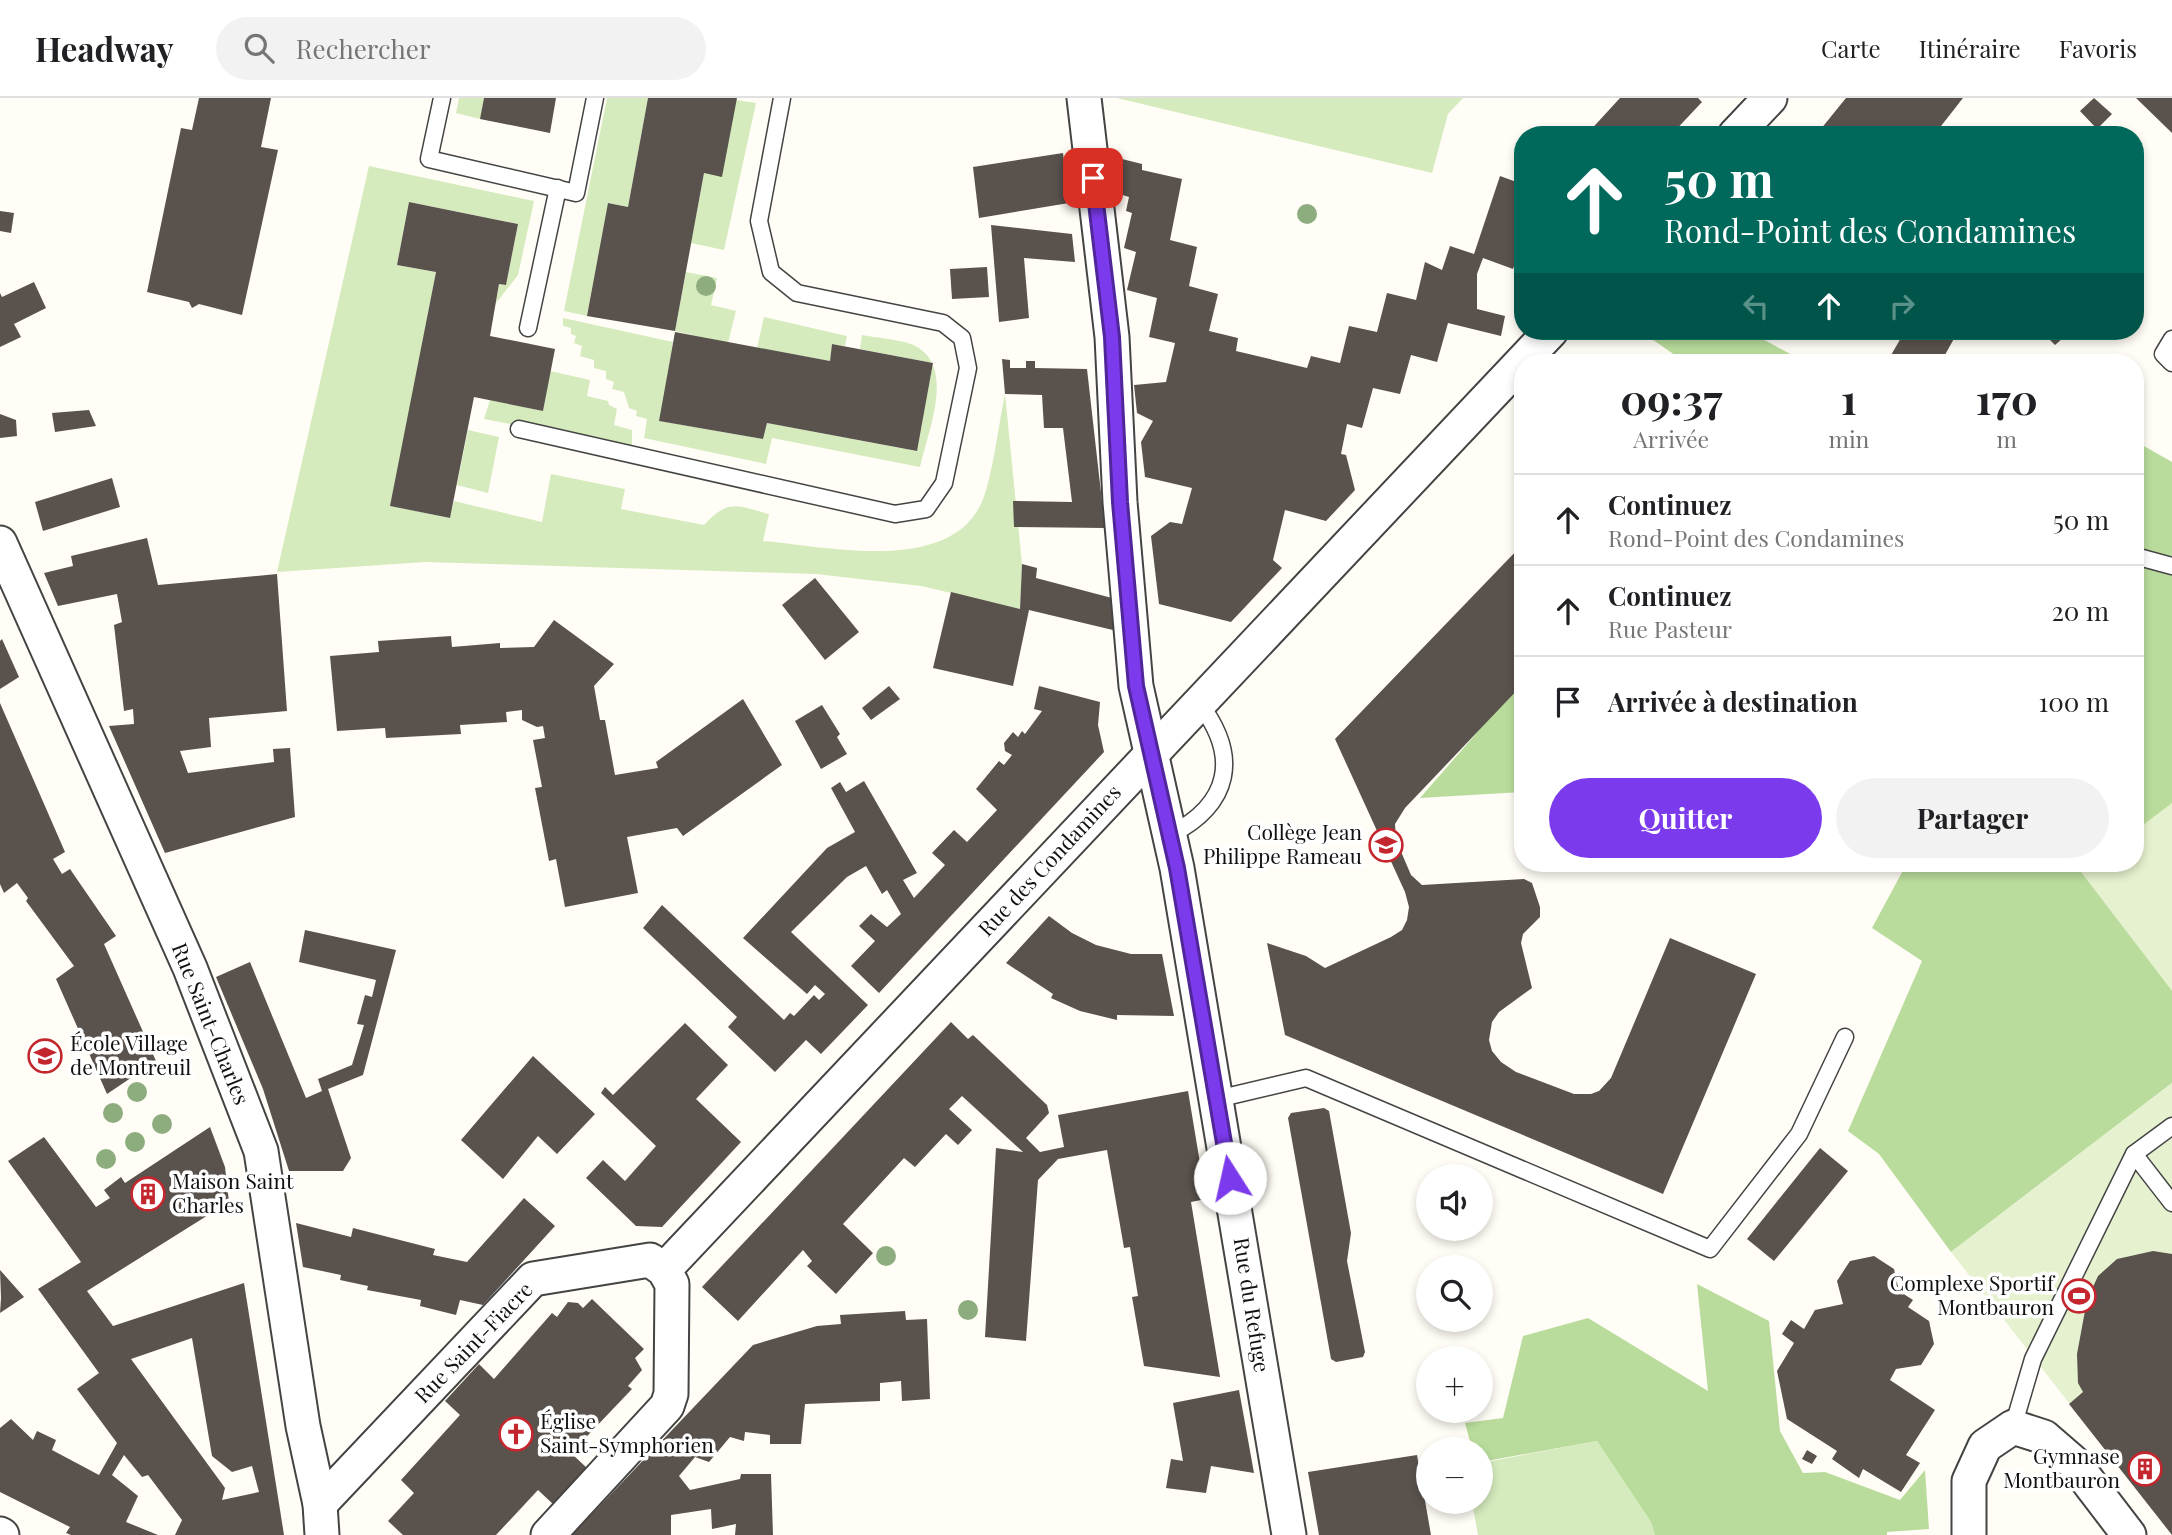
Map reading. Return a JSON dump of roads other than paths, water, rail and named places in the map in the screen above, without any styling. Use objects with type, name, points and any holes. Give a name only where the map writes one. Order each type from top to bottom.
[{"type":"street","name":"Rue du Refuge","points":[[1084,98],[1112,337],[1120,502],[1136,686],[1177,868],[1289,1535]]},
{"type":"street","points":[[1744,126],[1770,98]]},
{"type":"street","name":"Rue des Condamines","points":[[1529,354],[1542,340]]},
{"type":"street","name":"Rue des Condamines","points":[[664,1270],[1514,370]]},
{"type":"street","name":"Rue Saint-Charles","points":[[0,542],[190,968],[261,1151],[303,1426],[321,1520]]},
{"type":"street","name":"Rue Saint-Fiacre","points":[[321,1520],[533,1279],[650,1260],[664,1270]]},
{"type":"street","points":[[548,1535],[667,1406],[671,1394],[672,1284],[664,1270]]},
{"type":"street","points":[[1969,1535],[1969,1481],[1986,1446],[2013,1427],[2044,1437],[2074,1463],[2129,1535]]},
{"type":"lane","points":[[442,98],[429,159],[576,192],[594,98]]},
{"type":"lane","points":[[519,429],[895,514],[926,509],[944,484],[968,368],[962,338],[943,323],[797,293],[771,272],[759,221],[782,98]]},
{"type":"lane","points":[[528,328],[558,188]]},
{"type":"lane","points":[[2172,339],[2163,354],[2172,363]]},
{"type":"lane","points":[[2144,558],[2172,566]]},
{"type":"lane","points":[[1170,835],[1194,823],[1212,803],[1223,778],[1224,751],[1216,724],[1199,703]]},
{"type":"lane","points":[[1217,1099],[1306,1078],[1710,1249],[1799,1134],[1846,1037]]},
{"type":"lane","points":[[2013,1427],[2033,1359],[2134,1154],[2172,1126]]},
{"type":"lane","points":[[2134,1154],[2172,1203]]},
{"type":"place","name":"Collège Jean Philippe Rameau","points":[[1386,845]]},
{"type":"place","name":"École Village de Montreuil","points":[[45,1056]]},
{"type":"place","name":"Maison Saint Charles","points":[[148,1194]]},
{"type":"place","name":"Complexe Sportif Montbauron","points":[[2079,1296]]},
{"type":"place","name":"Église Saint-Symphorien","points":[[516,1434]]},
{"type":"place","name":"Gymnase Montbauron","points":[[2145,1469]]}]
